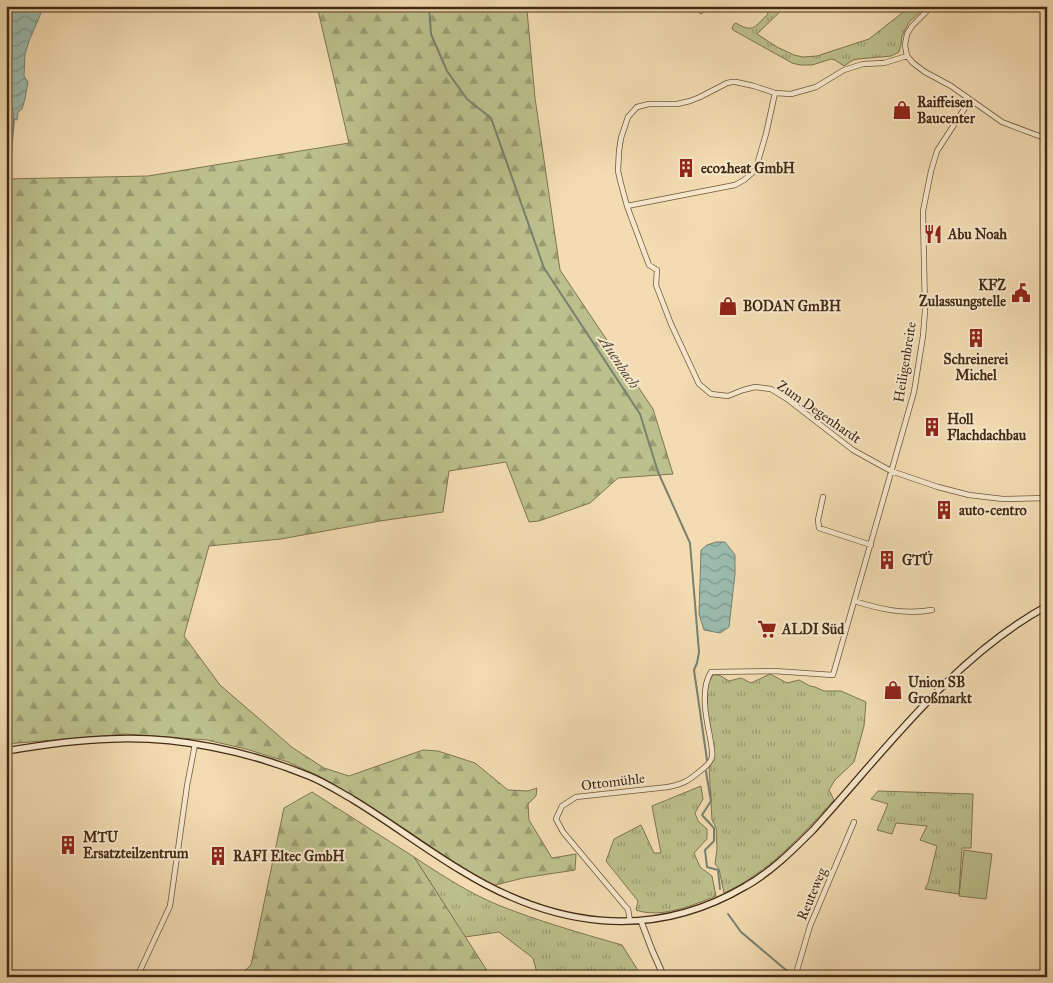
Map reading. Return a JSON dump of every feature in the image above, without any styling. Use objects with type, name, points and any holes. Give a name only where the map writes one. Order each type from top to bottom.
[{"type":"main road","points":[[6,751],[112,738],[147,739],[194,744],[230,751],[310,776],[366,807],[462,871],[509,896],[563,915],[600,921],[641,921],[666,917],[703,907],[747,886],[766,872],[813,830],[948,680],[1006,631],[1047,606]]},
{"type":"street","points":[[932,6],[912,26],[907,34],[905,45],[907,56],[913,64],[951,86],[1002,122],[1047,140]]},
{"type":"street","points":[[774,94],[758,162],[752,173],[744,180],[735,185],[627,206],[618,171],[618,160],[621,138],[628,117],[633,110],[649,104],[677,104],[690,101],[732,82],[754,86],[774,94],[791,94],[816,87],[844,70],[863,64],[884,62],[907,56]]},
{"type":"street","name":"Heiligenbreite","points":[[712,672],[774,671],[834,675],[914,392],[925,311],[923,211],[926,190],[937,151],[970,100]]},
{"type":"street","name":"Zum Degenhardt","points":[[627,206],[649,265],[657,270],[656,285],[677,338],[699,384],[710,394],[728,396],[755,387],[772,390],[787,399],[853,450],[891,471],[969,495],[1003,498],[1047,498]]},
{"type":"street","points":[[823,497],[818,520],[819,528],[871,544]]},
{"type":"street","points":[[854,601],[889,611],[920,612],[932,610]]},
{"type":"street","name":"Ottomühle","points":[[630,921],[626,906],[563,832],[556,819],[562,806],[576,797],[682,784],[709,763],[712,758],[712,749],[707,722],[705,693],[706,682],[712,672]]},
{"type":"street","points":[[126,977],[137,976],[170,906],[194,744]]},
{"type":"street","name":"Reuteweg","points":[[795,977],[810,926],[854,822]]},
{"type":"street","points":[[641,921],[664,977]]},
{"type":"green space","points":[[317,6],[502,6],[527,10],[535,98],[560,270],[653,409],[673,474],[618,478],[590,503],[539,521],[529,522],[506,462],[449,471],[443,512],[281,539],[209,546],[184,636],[220,685],[293,748],[324,768],[349,776],[423,750],[438,751],[475,763],[508,790],[528,791],[537,788],[536,796],[528,804],[529,820],[552,858],[576,854],[575,870],[523,878],[492,886],[362,801],[319,776],[288,762],[246,749],[207,740],[125,734],[6,744],[6,179],[148,176],[349,143]]},
{"type":"green space","points":[[772,6],[786,6],[757,34],[777,47],[803,57],[817,56],[869,39],[911,6],[927,6],[909,22],[902,36],[899,52],[891,56],[853,60],[844,66],[831,59],[812,65],[792,63],[733,30],[732,28],[736,23],[747,28],[754,27],[768,14],[767,12]]},
{"type":"green space","points":[[770,674],[787,683],[799,680],[824,691],[841,691],[866,702],[864,726],[854,762],[835,780],[829,790],[834,800],[797,840],[770,864],[740,885],[724,893],[719,869],[715,864],[717,849],[716,827],[712,820],[709,768],[714,758],[708,721],[708,684],[713,675],[719,675],[729,681],[741,678],[751,683]]},
{"type":"green space","points":[[701,786],[703,799],[695,813],[698,821],[707,829],[707,839],[694,853],[700,867],[712,876],[716,896],[687,907],[666,912],[656,913],[636,910],[638,901],[606,861],[614,839],[641,825],[654,853],[661,853],[652,806]]},
{"type":"green space","points":[[878,791],[973,794],[971,848],[962,848],[959,894],[925,889],[937,846],[920,840],[927,826],[896,823],[892,834],[877,830],[888,804],[871,799]]},
{"type":"green space","points":[[312,792],[414,857],[486,969],[488,977],[238,977],[251,965],[284,808]]},
{"type":"green space","points":[[964,850],[992,854],[986,899],[959,896]]},
{"type":"green space","points":[[414,857],[466,889],[498,905],[544,922],[622,945],[639,972],[646,977],[538,977],[533,958],[499,932],[465,937]]},
{"type":"water","points":[[6,6],[44,6],[25,54],[24,76],[28,82],[25,99],[22,109],[18,112],[17,120],[13,119],[14,114],[6,102],[6,95],[10,95],[9,89],[6,87]]},
{"type":"water","points":[[725,542],[735,555],[735,574],[729,627],[720,633],[704,630],[699,614],[701,550],[707,545]]},
{"type":"waterway","name":"Auenbach","points":[[429,6],[431,34],[447,71],[467,99],[491,118],[544,268],[640,414],[658,472],[690,543],[699,652],[694,670],[707,760]]},
{"type":"waterway","points":[[6,211],[14,119]]},
{"type":"waterway","name":"Auenbach","points":[[706,771],[711,801],[702,815],[714,828],[714,841],[705,850],[707,867],[718,870],[720,889]]},
{"type":"waterway","name":"Auenbach","points":[[728,914],[741,932],[786,970],[800,977]]},
{"type":"place","name":"Raiffeisen Baucenter","points":[[902,110]]},
{"type":"place","name":"eco2heat GmbH","points":[[686,168]]},
{"type":"place","name":"Abu Noah","points":[[933,234]]},
{"type":"place","name":"KFZ Zulassungstelle","points":[[1021,293]]},
{"type":"place","name":"BODAN GmBH","points":[[728,306]]},
{"type":"place","name":"Schreinerei Michel","points":[[976,338]]},
{"type":"place","name":"Holl Flachdachbau","points":[[932,427]]},
{"type":"place","name":"auto-centro","points":[[944,510]]},
{"type":"place","name":"GTÜ","points":[[887,560]]},
{"type":"place","name":"ALDI Süd","points":[[767,629]]},
{"type":"place","name":"Union SB Großmarkt","points":[[893,690]]},
{"type":"place","name":"MTU Ersatzteilzentrum","points":[[68,845]]},
{"type":"place","name":"RAFI Eltec GmbH","points":[[218,856]]}]
